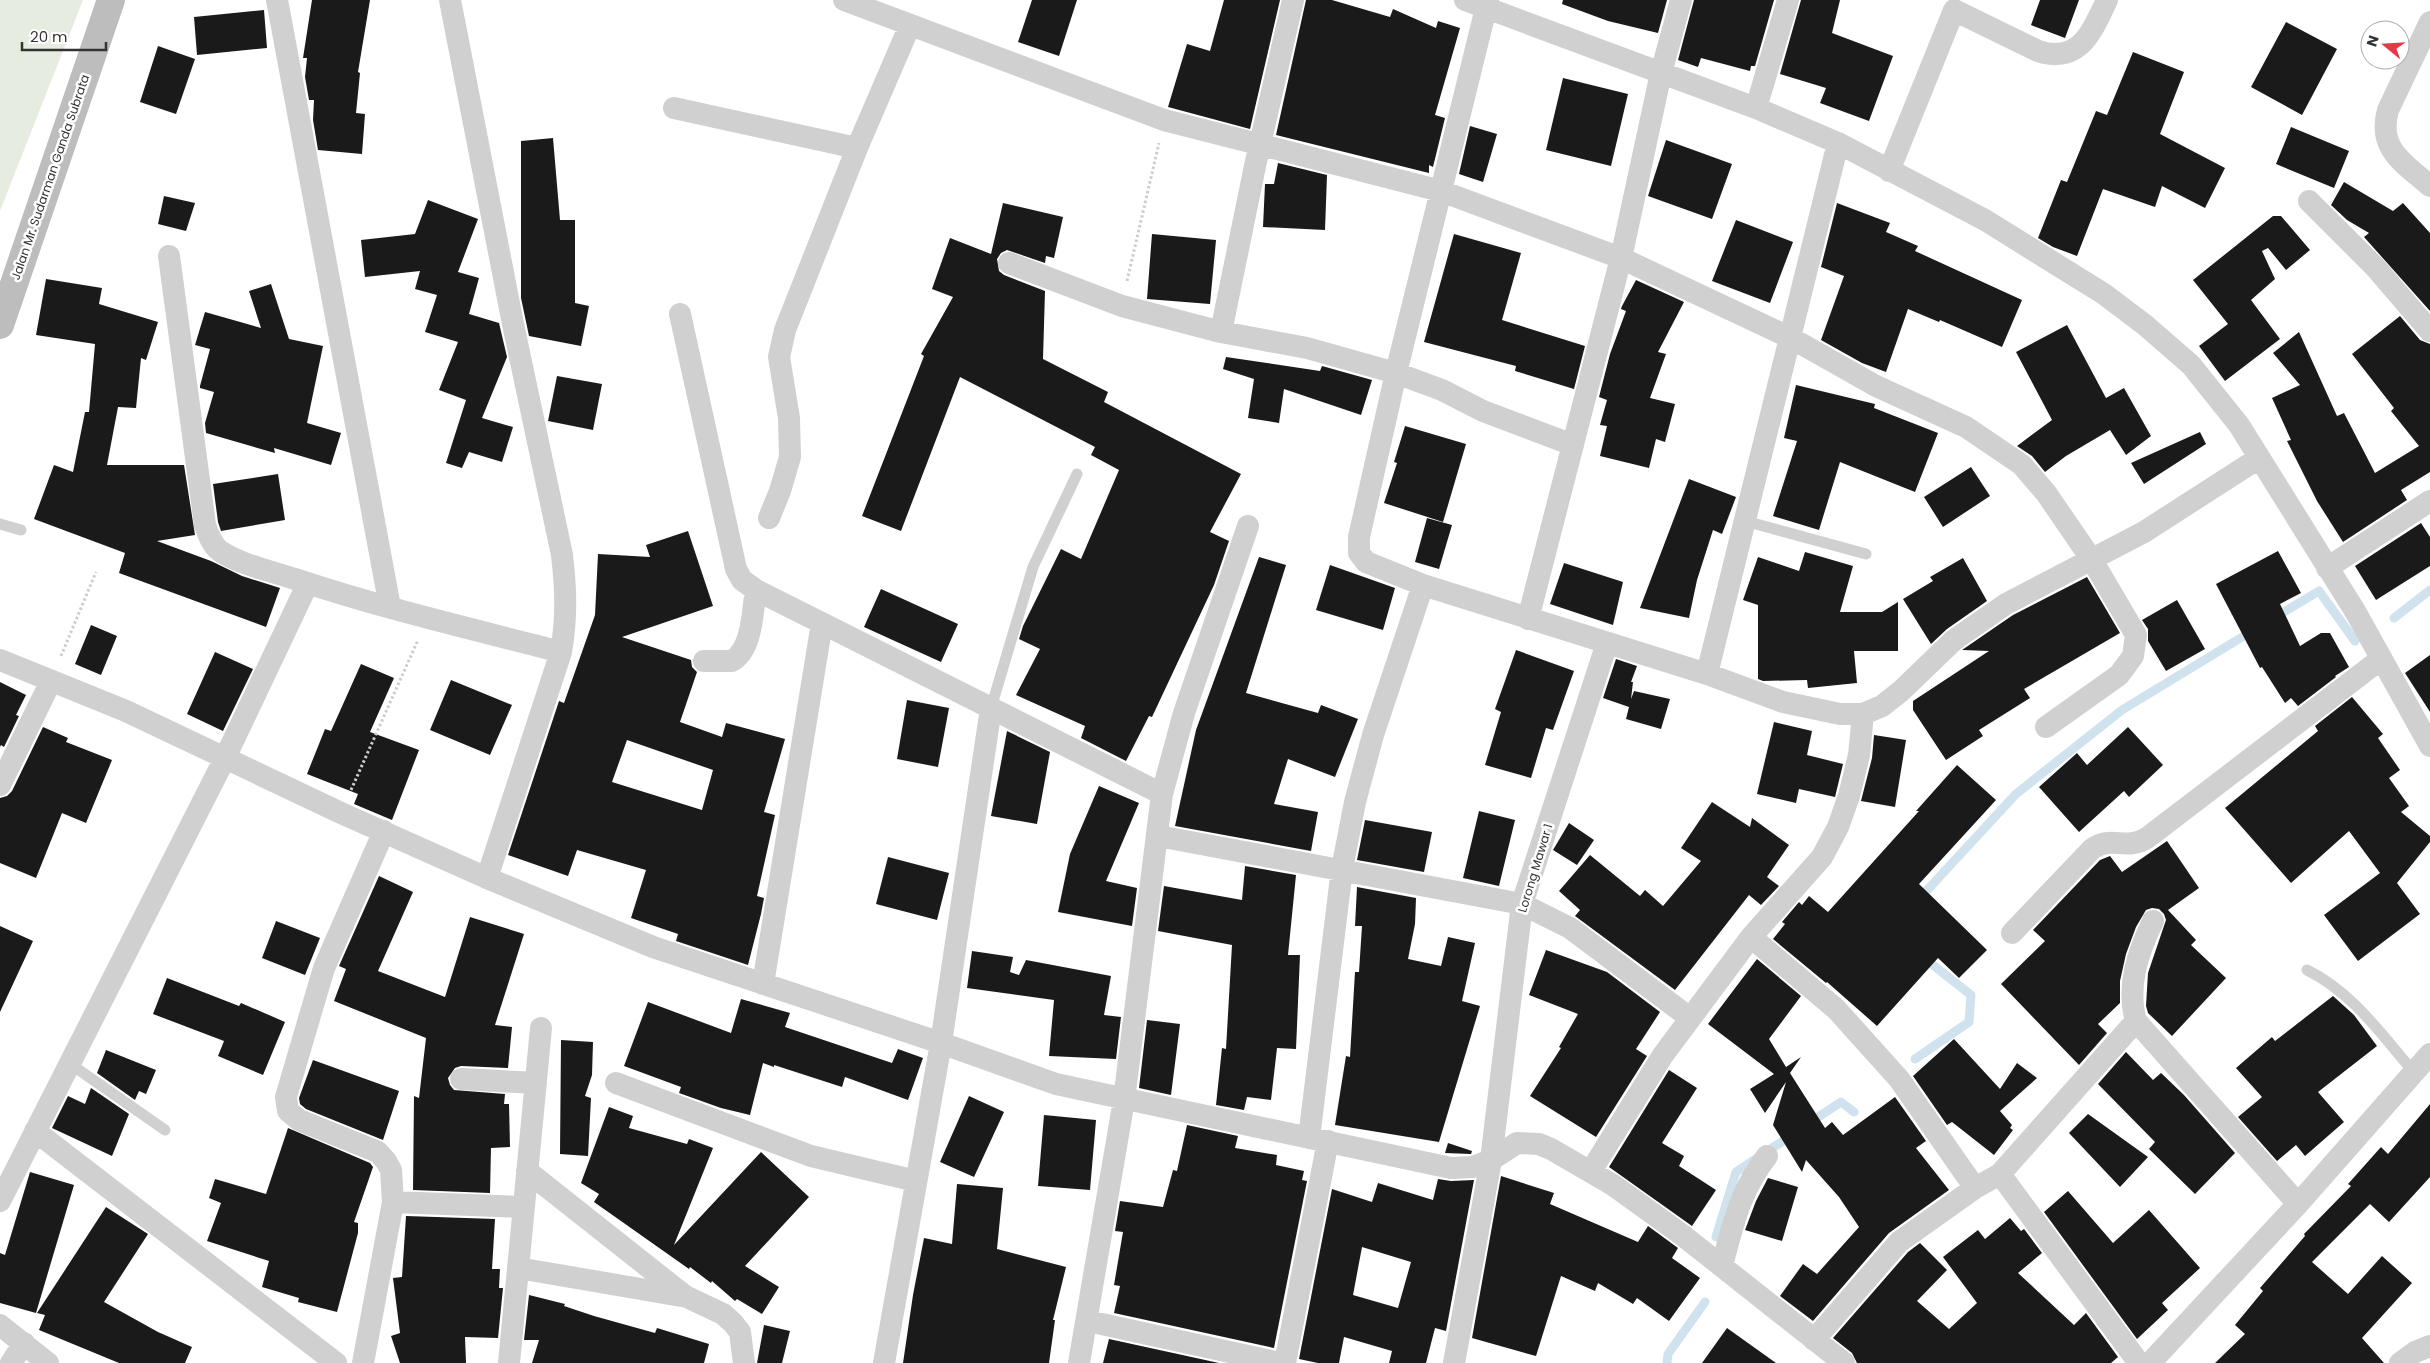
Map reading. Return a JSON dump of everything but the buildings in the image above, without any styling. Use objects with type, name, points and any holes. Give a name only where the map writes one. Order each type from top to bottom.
[{"type":"street","name":"Jalan Mr. Sudarman Ganda Subrata","points":[[0,325],[111,0]]},
{"type":"street","points":[[277,0],[390,608]]},
{"type":"street","points":[[450,0],[513,324],[562,555],[567,621],[561,652],[487,878]]},
{"type":"street","points":[[844,0],[1164,120],[1441,191],[1621,258],[1791,338],[1876,386],[1966,427],[2022,465],[2046,493],[2092,560],[2132,626],[2136,644],[2133,656],[2119,675],[2046,727]]},
{"type":"street","points":[[1221,332],[1254,166],[1261,146],[1293,0]]},
{"type":"street","points":[[1465,0],[1487,4],[1661,73],[1756,108],[1838,143],[1984,220],[2104,294],[2145,325],[2191,365],[2239,425],[2354,611],[2430,746]]},
{"type":"street","points":[[1528,619],[1621,258],[1661,73],[1681,0]]},
{"type":"street","points":[[1756,108],[1788,0]]},
{"type":"street","points":[[1889,170],[1955,5],[2038,51],[2050,55],[2062,55],[2072,52],[2082,44],[2092,31],[2107,0]]},
{"type":"street","points":[[1487,4],[1396,373],[1357,547],[1366,562],[1423,585],[1707,674],[1783,702],[1840,714],[1863,714],[1882,706],[1901,691],[1954,640],[2006,604],[2144,532],[2259,458]]},
{"type":"street","points":[[2430,22],[2388,110],[2385,122],[2385,135],[2390,148],[2430,186]]},
{"type":"street","points":[[770,518],[790,456],[789,418],[779,357],[785,330],[857,148],[910,25]]},
{"type":"street","points":[[674,108],[857,148]]},
{"type":"street","points":[[1707,674],[1838,143]]},
{"type":"street","points":[[2309,201],[2376,268],[2430,331]]},
{"type":"street","points":[[169,256],[205,525],[209,536],[218,549],[233,558],[390,608],[561,652]]},
{"type":"street","points":[[1009,263],[1122,306],[1221,332],[1307,348],[1396,373],[1442,390],[1483,411],[1572,445]]},
{"type":"street","points":[[680,314],[736,570],[742,580],[756,590],[1162,794]]},
{"type":"street","points":[[2327,568],[2430,501]]},
{"type":"street","points":[[1079,1363],[1088,1321],[1124,1100],[1162,794],[1184,713],[1248,526]]},
{"type":"street","points":[[0,1201],[225,758],[308,583]]},
{"type":"street","points":[[1285,1363],[1319,1139],[1342,869],[1355,802],[1373,734],[1423,585]]},
{"type":"street","points":[[704,661],[732,661],[742,652],[747,642],[756,590]]},
{"type":"street","points":[[763,984],[822,623]]},
{"type":"street","name":"Lorong Mawar 1","points":[[1454,1363],[1491,1160],[1522,904],[1607,643]]},
{"type":"street","points":[[2012,933],[2092,849],[2105,842],[2132,845],[2147,838],[2381,659]]},
{"type":"street","points":[[0,660],[126,711],[341,813],[487,878],[653,948],[941,1043],[1056,1084],[1124,1100],[1452,1168],[1473,1167],[1491,1160],[1517,1143],[1526,1142],[1551,1149],[1591,1171],[1722,1265],[1844,1363]]},
{"type":"street","points":[[0,785],[51,681]]},
{"type":"street","points":[[884,1363],[941,1043],[992,708]]},
{"type":"street","points":[[1591,1171],[1663,1055],[1690,1018],[1750,937],[1822,857],[1838,827],[1849,796],[1859,755],[1863,714]]},
{"type":"street","points":[[363,1363],[393,1202],[390,1170],[386,1161],[378,1152],[299,1120],[288,1110],[286,1097],[324,968],[384,831]]},
{"type":"street","points":[[1158,836],[1522,904],[1570,928],[1690,1018]]},
{"type":"street","points":[[2153,921],[2143,941],[2134,974],[2132,1002],[2136,1021],[2298,1204]]},
{"type":"street","points":[[1750,937],[1836,1009],[1899,1078],[1975,1188]]},
{"type":"street","points":[[1814,1340],[1899,1242],[1975,1188],[2000,1174],[2136,1021]]},
{"type":"street","points":[[508,1363],[541,1028]]},
{"type":"street","points":[[2150,1363],[2298,1204],[2413,1071],[2430,1054]]},
{"type":"street","points":[[461,1079],[536,1083]]},
{"type":"street","points":[[616,1083],[811,1156],[916,1181]]},
{"type":"street","points":[[36,1131],[336,1363]]},
{"type":"street","points":[[1722,1265],[1739,1204],[1746,1187],[1767,1156]]},
{"type":"street","points":[[527,1171],[688,1298],[723,1314],[740,1332],[744,1363]]},
{"type":"street","points":[[2000,1174],[2139,1363]]},
{"type":"street","points":[[393,1202],[524,1207]]},
{"type":"street","points":[[518,1268],[688,1298]]},
{"type":"street","points":[[1088,1321],[1269,1362]]},
{"type":"street","points":[[0,1325],[48,1363]]},
{"type":"street","points":[[11,1363],[24,1343]]},
{"type":"street","points":[[2400,1363],[2415,1352],[2430,1346]]},
{"type":"lane","points":[[992,708],[1033,567],[1077,474]]},
{"type":"lane","points":[[1745,521],[1866,554]]},
{"type":"lane","points":[[0,524],[21,530]]},
{"type":"lane","points":[[2307,970],[2329,981],[2350,998],[2413,1071]]},
{"type":"lane","points":[[69,1063],[165,1130]]},
{"type":"path","points":[[1122,306],[1164,120]]},
{"type":"path","points":[[51,681],[96,572]]},
{"type":"path","points":[[341,813],[428,618]]},
{"type":"shaded area","points":[[0,0],[83,0],[0,211]]},
{"type":"waterway","points":[[2394,618],[2430,590]]},
{"type":"waterway","points":[[2274,618],[2319,591],[2355,641]]},
{"type":"waterway","points":[[1918,900],[2016,794],[2122,710],[2252,631]]},
{"type":"waterway","points":[[1915,1059],[1969,1022],[1971,995],[1924,958]]},
{"type":"waterway","points":[[1809,1123],[1841,1102],[1854,1112]]},
{"type":"waterway","points":[[1716,1237],[1736,1172],[1792,1135]]},
{"type":"waterway","points":[[1667,1363],[1668,1354],[1705,1302]]}]
